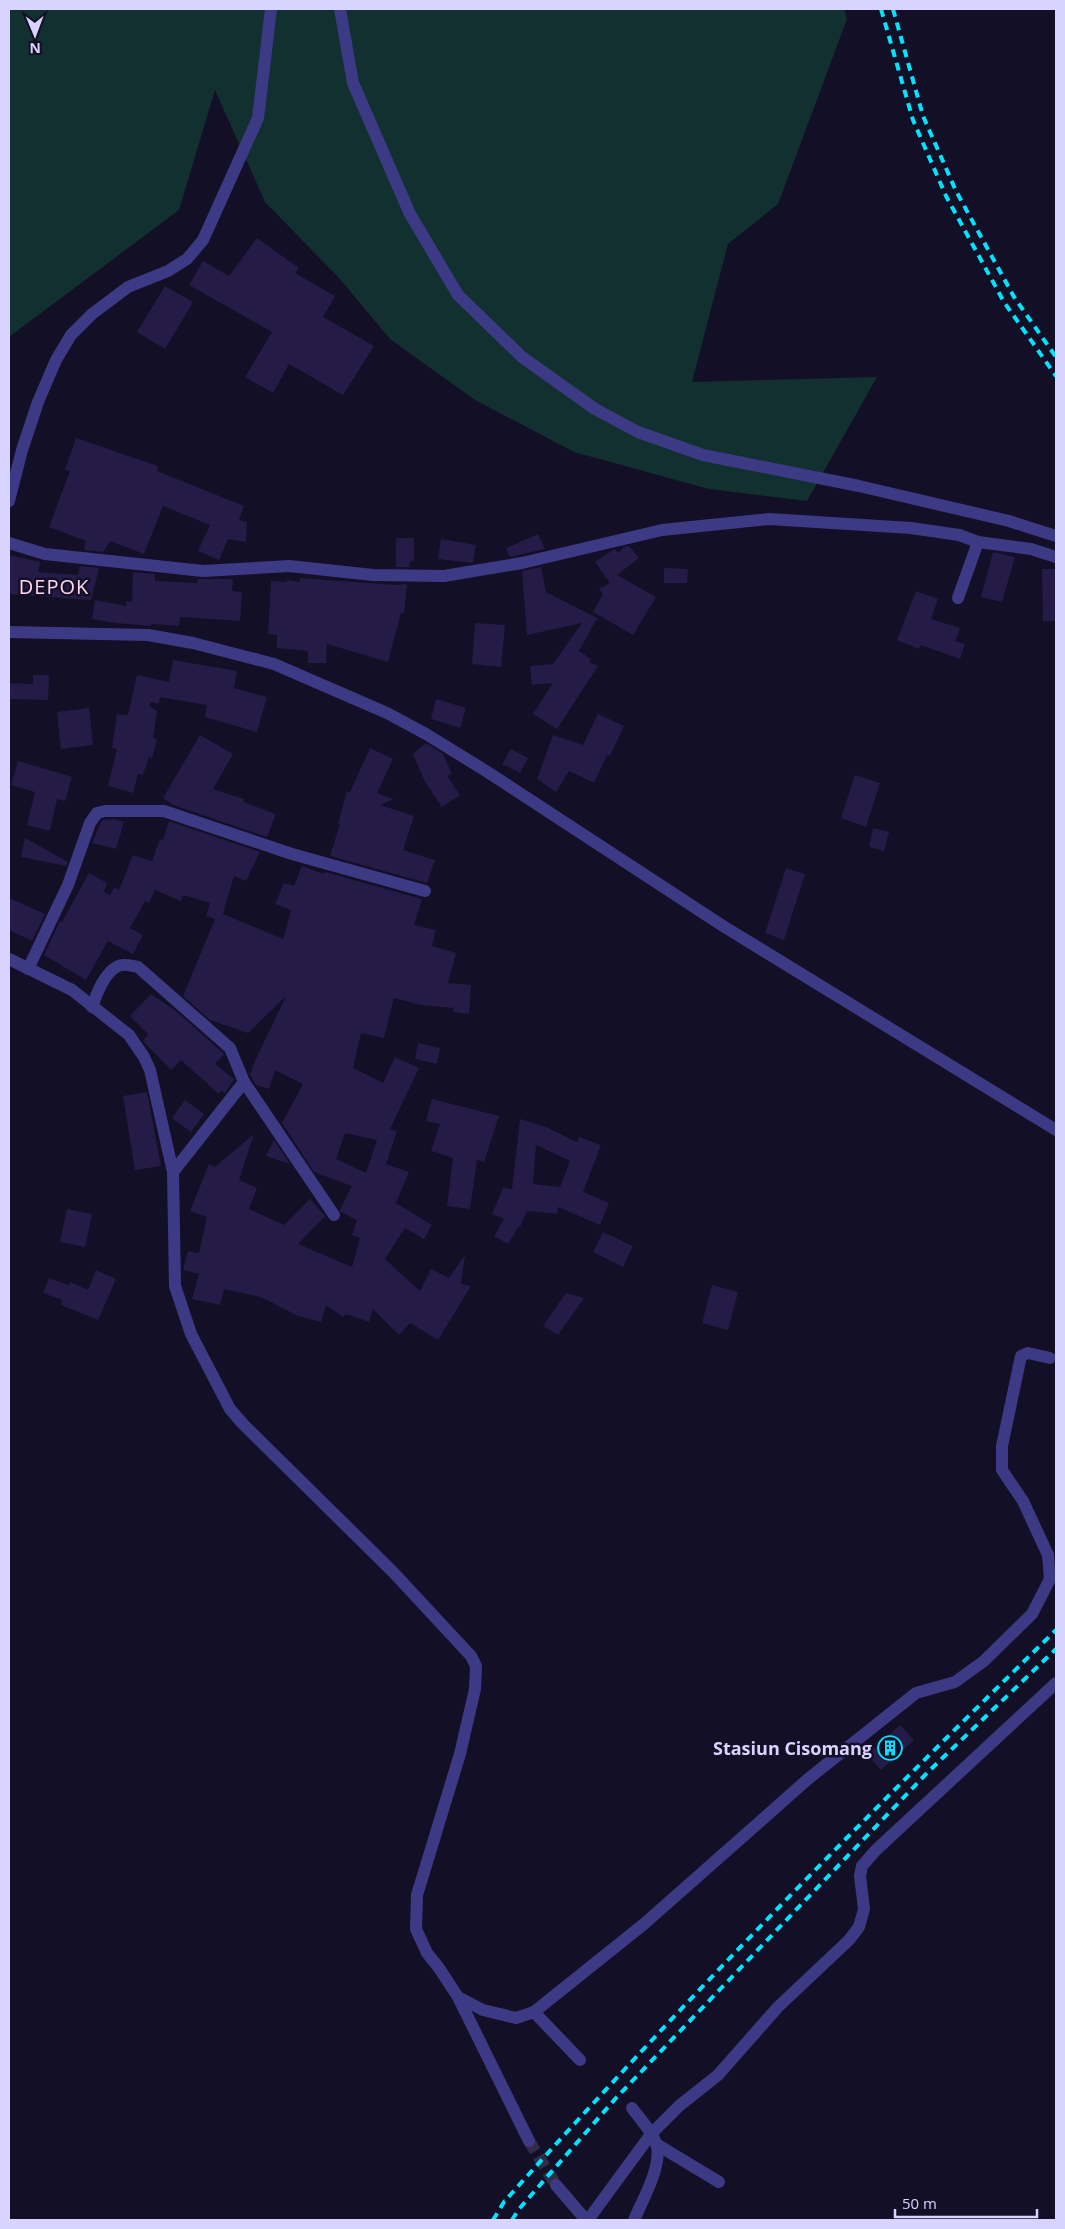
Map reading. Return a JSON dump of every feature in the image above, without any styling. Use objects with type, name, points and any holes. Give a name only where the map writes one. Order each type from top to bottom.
[{"type":"street","points":[[9,501],[22,450],[38,402],[56,360],[70,335],[92,314],[128,287],[168,272],[187,259],[203,240],[258,118],[271,9]]},
{"type":"street","points":[[340,9],[353,83],[410,214],[458,295],[522,357],[595,409],[638,432],[702,455],[859,486],[1008,521],[1056,536]]},
{"type":"street","points":[[9,543],[45,554],[203,571],[289,566],[373,575],[444,576],[522,563],[662,530],[768,519],[912,528],[959,535],[978,542],[1030,549],[1056,558]]},
{"type":"street","points":[[958,598],[978,542]]},
{"type":"street","points":[[9,632],[148,635],[193,643],[274,664],[380,710],[456,752],[723,926],[1056,1130]]},
{"type":"street","points":[[28,969],[68,885],[90,823],[97,813],[164,811],[292,854],[425,891]]},
{"type":"street","points":[[9,958],[72,990],[129,1035],[144,1057],[150,1070],[173,1172],[175,1286],[190,1334],[230,1409],[262,1444],[393,1572],[471,1656],[476,1666],[475,1689],[460,1754],[425,1866],[415,1906],[416,1929],[420,1942],[458,1997],[529,2141]]},
{"type":"street","points":[[92,1007],[100,985],[118,966],[138,967],[230,1048],[244,1082],[334,1215]]},
{"type":"street","points":[[173,1172],[244,1082]]},
{"type":"street","points":[[458,1997],[483,2010],[516,2018],[534,2012],[644,1924],[823,1766],[916,1693],[955,1682],[984,1661],[1032,1614],[1050,1580],[1048,1555],[1023,1501],[1002,1470],[1002,1446],[1021,1356],[1028,1352],[1050,1358]]},
{"type":"street","points":[[556,2184],[587,2220],[654,2139],[678,2106],[718,2075],[778,2006],[854,1934],[859,1927],[864,1909],[860,1876],[862,1866],[876,1850],[1056,1683]]},
{"type":"street","points":[[534,2012],[580,2060]]},
{"type":"street","points":[[632,2108],[654,2139],[719,2182]]},
{"type":"street","points":[[634,2220],[653,2175],[656,2159],[654,2139]]},
{"type":"green space","points":[[9,9],[844,9],[847,19],[778,204],[728,244],[692,382],[877,377],[807,501],[709,489],[574,452],[475,400],[390,339],[339,278],[265,202],[215,90],[179,210],[9,337]]},
{"type":"building","points":[[257,238],[299,268],[295,273],[335,296],[323,317],[374,346],[343,395],[289,364],[273,393],[245,377],[272,332],[189,285],[203,261],[229,276]]},
{"type":"building","points":[[165,286],[193,302],[165,349],[137,332]]},
{"type":"building","points":[[76,438],[158,466],[157,471],[244,506],[239,520],[247,522],[246,542],[228,539],[219,560],[198,551],[210,525],[163,506],[144,554],[110,541],[103,552],[84,550],[86,541],[49,527],[70,471],[65,470]]},
{"type":"building","points":[[538,534],[545,549],[510,557],[506,548]]},
{"type":"building","points":[[396,538],[414,538],[414,561],[410,561],[409,567],[396,567]]},
{"type":"building","points":[[441,539],[476,545],[473,563],[438,559]]},
{"type":"building","points":[[629,546],[639,558],[617,575],[656,597],[633,635],[593,612],[603,594],[599,589],[610,583],[595,562],[615,549],[618,553],[624,547]]},
{"type":"building","points":[[993,552],[1015,557],[1002,602],[981,597]]},
{"type":"building","points":[[9,555],[40,562],[38,572],[78,575],[80,566],[99,568],[91,600],[9,594]]},
{"type":"building","points":[[541,567],[546,592],[599,619],[596,620],[579,651],[591,659],[589,662],[598,666],[557,729],[533,714],[553,683],[532,685],[530,666],[553,664],[582,623],[527,635],[522,571]]},
{"type":"building","points":[[664,568],[688,569],[687,583],[664,583]]},
{"type":"building","points":[[1042,569],[1056,569],[1056,621],[1043,621]]},
{"type":"building","points":[[133,572],[155,574],[155,581],[197,583],[198,579],[233,579],[232,591],[242,592],[240,621],[180,617],[179,626],[151,624],[151,626],[92,619],[95,600],[126,606],[126,601],[132,602]]},
{"type":"building","points":[[300,578],[396,585],[407,584],[404,614],[401,613],[388,662],[327,644],[326,663],[308,663],[308,651],[277,648],[277,635],[268,634],[271,581],[286,582],[287,580],[300,582]]},
{"type":"building","points":[[916,591],[938,599],[931,619],[960,628],[955,641],[965,644],[960,659],[921,645],[919,649],[897,640]]},
{"type":"building","points":[[475,623],[505,625],[501,667],[472,664]]},
{"type":"building","points":[[173,660],[237,671],[234,688],[267,697],[257,732],[205,717],[207,705],[160,697],[159,704],[151,702],[149,706],[157,711],[153,738],[157,739],[152,758],[149,757],[143,775],[138,774],[133,793],[108,786],[117,749],[112,748],[117,714],[128,715],[137,675],[169,682]]},
{"type":"building","points":[[33,675],[49,675],[48,700],[9,699],[9,683],[33,684]]},
{"type":"building","points":[[436,699],[466,708],[460,728],[431,719]]},
{"type":"building","points":[[89,708],[93,745],[61,749],[57,712]]},
{"type":"building","points":[[598,714],[624,726],[610,756],[607,755],[594,783],[569,771],[556,792],[537,779],[553,735],[583,745]]},
{"type":"building","points":[[200,735],[233,754],[213,789],[244,799],[243,802],[276,814],[267,837],[173,805],[163,798]]},
{"type":"building","points":[[426,743],[443,754],[452,774],[447,776],[460,795],[442,807],[425,782],[413,754]]},
{"type":"building","points":[[370,748],[393,759],[377,793],[394,799],[380,805],[414,816],[403,850],[435,860],[427,883],[330,856],[340,824],[338,824],[347,791],[350,792]]},
{"type":"building","points":[[511,749],[528,758],[520,773],[502,764]]},
{"type":"building","points":[[18,761],[72,777],[65,801],[57,799],[50,831],[27,825],[35,792],[11,785]]},
{"type":"building","points":[[855,775],[880,783],[866,827],[841,818]]},
{"type":"building","points":[[115,819],[124,822],[116,849],[92,843],[102,820]]},
{"type":"building","points":[[169,821],[260,852],[246,881],[234,876],[223,914],[283,939],[291,910],[275,904],[284,883],[294,886],[302,866],[324,874],[325,872],[422,899],[414,925],[436,930],[432,946],[456,953],[448,983],[471,985],[469,1014],[453,1012],[454,1008],[421,1005],[394,998],[384,1038],[361,1033],[353,1068],[383,1083],[395,1057],[419,1068],[390,1129],[397,1131],[386,1164],[409,1172],[396,1203],[432,1225],[424,1239],[405,1228],[385,1259],[420,1291],[431,1269],[449,1278],[465,1255],[461,1284],[471,1286],[438,1340],[410,1323],[399,1335],[373,1309],[369,1322],[346,1314],[343,1317],[326,1305],[321,1322],[298,1316],[261,1297],[224,1289],[220,1305],[192,1299],[199,1274],[183,1270],[188,1251],[199,1253],[207,1217],[190,1211],[209,1164],[215,1167],[254,1134],[239,1180],[257,1188],[249,1209],[284,1225],[310,1199],[325,1216],[298,1244],[352,1267],[360,1238],[352,1235],[357,1220],[340,1210],[352,1186],[314,1172],[282,1123],[303,1084],[275,1070],[269,1089],[256,1085],[250,1075],[286,996],[248,1033],[210,1020],[183,996],[215,919],[206,916],[210,903],[183,895],[181,901],[155,890],[149,903],[145,901],[130,928],[143,935],[133,954],[108,941],[86,980],[44,955],[60,921],[62,922],[89,873],[107,883],[104,892],[110,895],[114,887],[119,890],[133,855],[152,861],[160,839],[163,840]],"holes":[[[345,1133],[377,1140],[366,1173],[336,1159]]]},
{"type":"building","points":[[873,828],[889,832],[884,851],[869,847]]},
{"type":"building","points":[[25,838],[68,862],[66,866],[21,857]]},
{"type":"building","points":[[786,868],[805,874],[784,940],[765,933]]},
{"type":"building","points":[[9,898],[45,914],[32,941],[9,930]]},
{"type":"building","points":[[151,994],[176,1011],[223,1053],[224,1055],[215,1064],[234,1079],[225,1093],[221,1091],[219,1094],[181,1060],[171,1070],[143,1041],[148,1034],[130,1016]]},
{"type":"building","points":[[418,1043],[440,1048],[437,1064],[415,1059]]},
{"type":"building","points":[[147,1092],[161,1166],[135,1170],[123,1096]]},
{"type":"building","points":[[432,1099],[499,1116],[484,1162],[477,1160],[470,1209],[447,1206],[453,1158],[431,1151],[440,1124],[426,1121]]},
{"type":"building","points":[[185,1100],[204,1114],[191,1132],[172,1118]]},
{"type":"building","points":[[520,1119],[546,1127],[577,1142],[579,1137],[601,1145],[583,1192],[609,1203],[600,1225],[558,1207],[557,1214],[527,1211],[520,1227],[508,1244],[494,1236],[504,1219],[492,1214],[503,1188],[512,1189]],"holes":[[[536,1145],[570,1161],[560,1187],[533,1184]]]},
{"type":"building","points":[[274,1140],[290,1164],[266,1156]]},
{"type":"building","points":[[67,1209],[92,1214],[85,1247],[60,1242]]},
{"type":"building","points":[[603,1232],[633,1246],[623,1267],[593,1252]]},
{"type":"building","points":[[96,1270],[116,1279],[98,1320],[61,1305],[62,1300],[43,1293],[49,1278],[69,1285],[70,1282],[88,1290]]},
{"type":"building","points":[[712,1285],[738,1292],[728,1330],[702,1323]]},
{"type":"building","points":[[566,1293],[584,1298],[558,1335],[543,1326]]},
{"type":"building","name":"Stasiun Cisomang","points":[[900,1725],[914,1740],[881,1770],[867,1755]]},
{"type":"tunnel","points":[[529,2141],[556,2185]]},
{"type":"railway","points":[[881,9],[913,120],[946,196],[1004,302],[1056,376]]},
{"type":"railway","points":[[893,9],[923,116],[956,191],[1014,297],[1056,357]]},
{"type":"railway","points":[[493,2220],[504,2202],[570,2128],[706,1983],[845,1840],[1056,1630]]},
{"type":"railway","points":[[512,2220],[519,2209],[616,2098],[928,1772],[1056,1649]]},
{"type":"place","name":"Stasiun Cisomang","points":[[890,1748]]},
{"type":"district","name":"DEPOK","points":[[54,586]]}]
